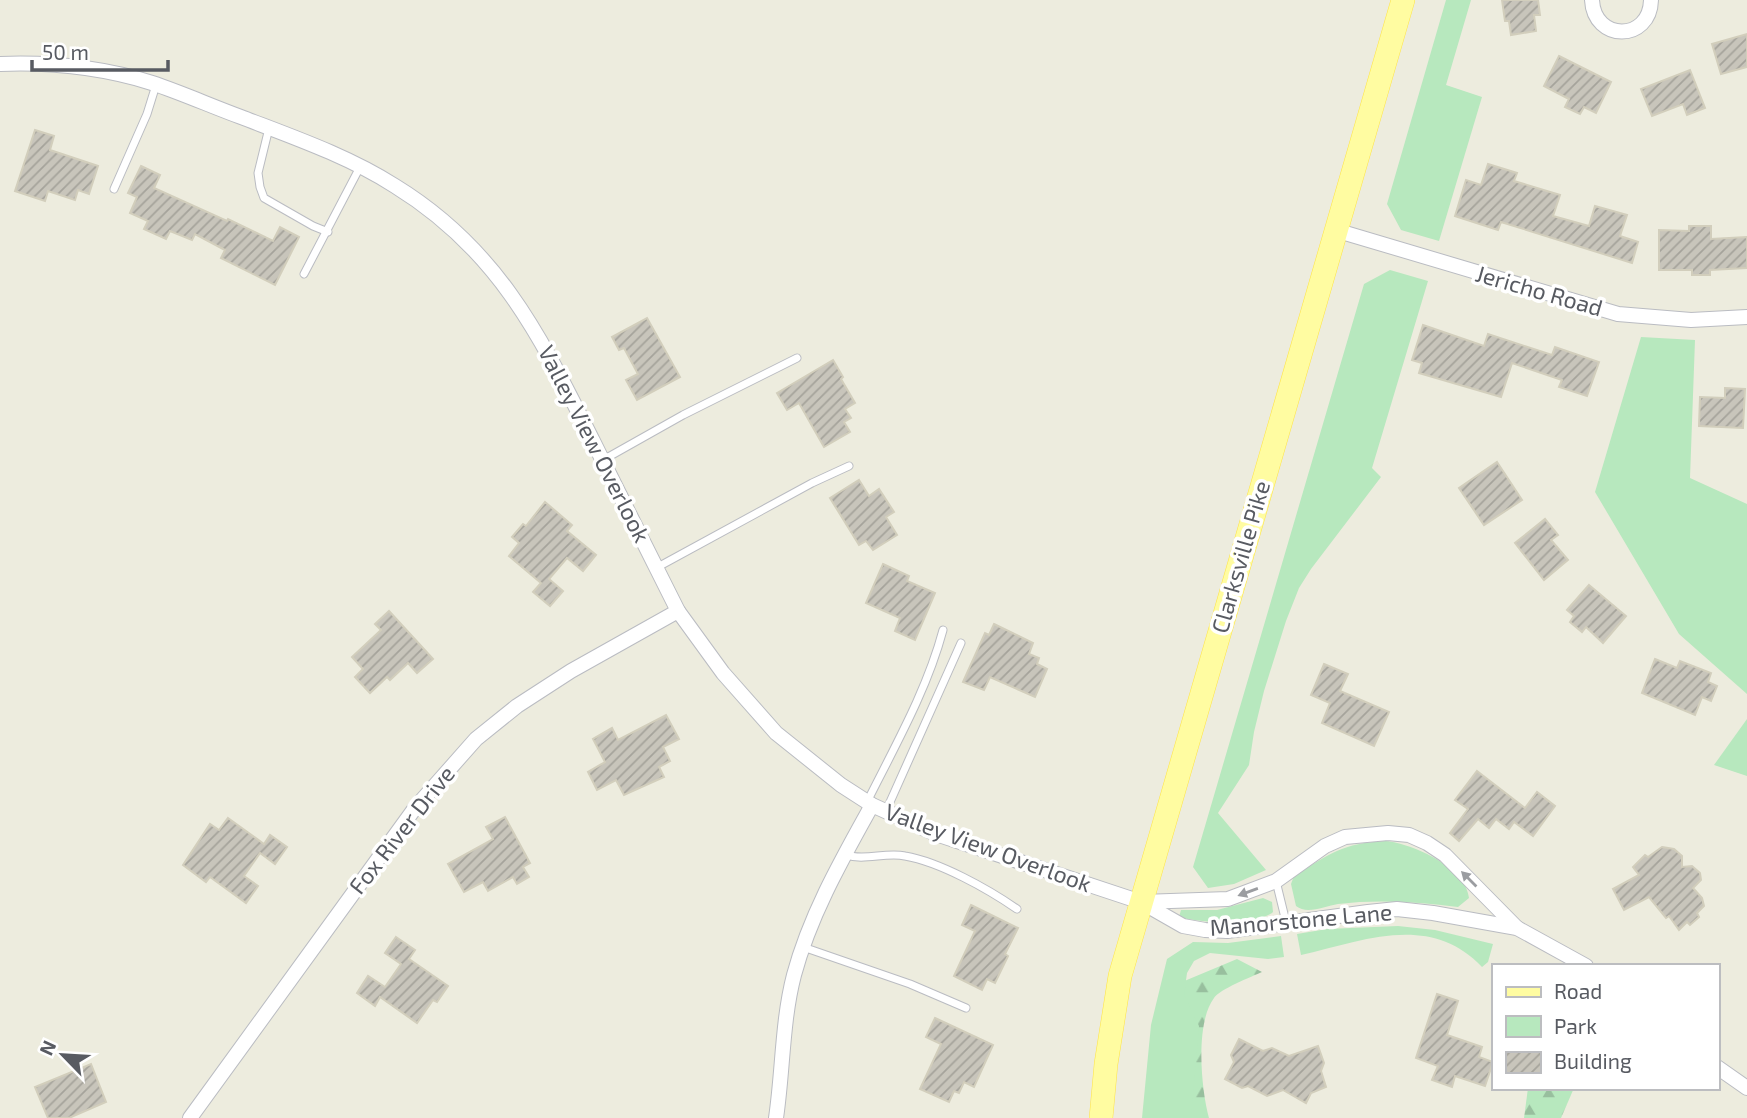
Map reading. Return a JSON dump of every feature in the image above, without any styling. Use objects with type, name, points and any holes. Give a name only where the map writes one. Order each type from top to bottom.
[{"type":"main road","name":"Clarksville Pike","points":[[1101,1118],[1120,976],[1402,0]]},
{"type":"street","points":[[1592,0],[1593,12],[1598,20],[1616,32],[1628,32],[1637,28],[1650,12],[1651,0]]},
{"type":"street","name":"Valley View Overlook","points":[[0,64],[61,66],[156,85],[320,148],[395,186],[438,216],[468,242],[499,276],[521,306],[547,350],[678,611],[723,673],[776,733],[841,785],[875,806],[936,834],[1141,902]]},
{"type":"street","name":"Jericho Road","points":[[1335,230],[1618,314],[1691,320],[1747,317]]},
{"type":"street","name":"Fox River Drive","points":[[190,1118],[415,808],[476,740],[517,706],[571,671],[678,611]]},
{"type":"street","points":[[776,1118],[788,1010],[803,947],[845,855],[875,806]]},
{"type":"street","name":"Manorstone Lane","points":[[1141,902],[1228,899],[1276,881],[1325,846],[1345,837],[1388,832],[1409,835],[1445,855],[1517,928],[1582,964]]},
{"type":"street","name":"Manorstone Lane","points":[[1141,902],[1183,926],[1205,930],[1258,929],[1286,922],[1397,909],[1461,916],[1517,928]]},
{"type":"street","points":[[1719,1068],[1747,1088]]},
{"type":"lane","points":[[114,190],[147,114],[156,85]]},
{"type":"lane","points":[[269,128],[258,173],[264,198],[328,232]]},
{"type":"lane","points":[[304,274],[360,167]]},
{"type":"lane","points":[[602,460],[683,415],[797,358]]},
{"type":"lane","points":[[656,568],[800,489],[849,466]]},
{"type":"lane","points":[[875,806],[901,734],[935,657],[943,630]]},
{"type":"lane","points":[[875,806],[961,643]]},
{"type":"lane","points":[[845,855],[902,855],[922,860],[991,891],[1017,909]]},
{"type":"lane","points":[[1276,881],[1286,922]]},
{"type":"lane","points":[[803,947],[864,967],[966,1008]]},
{"type":"green space","points":[[1446,0],[1471,0],[1446,85],[1482,97],[1439,241],[1401,230],[1387,204]]},
{"type":"green space","points":[[1390,270],[1428,281],[1372,468],[1381,477],[1299,588],[1264,691],[1249,765],[1218,813],[1266,870],[1234,884],[1208,888],[1193,867],[1364,284]]},
{"type":"green space","points":[[1641,337],[1695,340],[1690,478],[1747,504],[1747,694],[1679,634],[1595,492]]},
{"type":"green space","points":[[1747,719],[1747,776],[1714,765]]},
{"type":"green space","points":[[1386,841],[1423,852],[1449,867],[1459,876],[1469,898],[1458,907],[1383,901],[1353,902],[1311,910],[1296,906],[1291,884],[1294,876],[1347,847]]},
{"type":"green space","points":[[1263,898],[1272,902],[1273,912],[1255,920],[1213,922],[1179,917],[1181,910],[1217,910]]},
{"type":"green space","points":[[1398,926],[1435,930],[1493,944],[1488,962],[1482,967],[1462,950],[1441,940],[1418,935],[1372,938],[1301,955],[1297,934],[1327,929]]},
{"type":"green space","points":[[1281,936],[1284,957],[1268,959],[1210,953],[1194,961],[1187,973],[1184,995],[1199,1026],[1191,1118],[1142,1118],[1151,1025],[1167,959],[1193,942],[1228,943]]},
{"type":"green space","points":[[1237,959],[1262,972],[1222,991],[1208,1009],[1201,1056],[1209,1118],[1162,1118],[1182,982]]},
{"type":"green space","points":[[1528,1090],[1573,1090],[1561,1118],[1524,1118]]},
{"type":"building","points":[[1502,0],[1538,0],[1540,15],[1534,15],[1536,31],[1511,35],[1509,21],[1505,21]]},
{"type":"building","points":[[1747,34],[1747,67],[1721,74],[1712,44]]},
{"type":"building","points":[[1559,56],[1611,82],[1596,113],[1584,107],[1580,114],[1565,107],[1569,99],[1544,86]]},
{"type":"building","points":[[1690,70],[1705,108],[1687,115],[1683,104],[1652,116],[1641,89]]},
{"type":"building","points":[[35,130],[54,136],[50,150],[98,166],[89,194],[78,190],[75,200],[48,191],[45,201],[15,191]]},
{"type":"building","points":[[1488,164],[1517,173],[1514,181],[1560,195],[1553,216],[1589,226],[1595,206],[1627,215],[1620,236],[1638,242],[1632,263],[1501,222],[1498,230],[1455,216],[1466,180],[1481,185]]},
{"type":"building","points":[[141,166],[160,175],[154,188],[227,221],[228,219],[273,241],[280,227],[299,237],[275,285],[221,258],[225,250],[195,234],[192,240],[170,231],[166,239],[144,229],[148,221],[130,213],[137,197],[128,193]]},
{"type":"building","points":[[1689,226],[1711,226],[1711,239],[1747,237],[1747,268],[1710,270],[1710,275],[1692,275],[1692,270],[1659,270],[1659,230],[1689,231]]},
{"type":"building","points":[[647,318],[680,377],[637,400],[626,380],[638,374],[624,348],[619,350],[612,337]]},
{"type":"building","points":[[1423,325],[1484,346],[1488,334],[1552,355],[1555,347],[1599,362],[1587,396],[1559,387],[1562,380],[1512,363],[1501,397],[1419,373],[1422,363],[1412,360]]},
{"type":"building","points":[[833,360],[855,403],[845,409],[851,418],[844,422],[850,432],[824,447],[799,403],[787,410],[777,393]]},
{"type":"building","points":[[1725,388],[1745,389],[1743,428],[1699,426],[1700,397],[1725,398]]},
{"type":"building","points":[[1497,462],[1522,500],[1484,525],[1459,488]]},
{"type":"building","points":[[859,480],[869,496],[879,489],[894,512],[886,517],[897,535],[873,550],[866,541],[859,545],[830,498]]},
{"type":"building","points":[[545,502],[572,525],[567,531],[596,555],[583,571],[567,558],[549,579],[563,591],[550,606],[533,592],[541,583],[509,556],[519,543],[512,537],[523,524],[526,526]]},
{"type":"building","points":[[1545,519],[1558,535],[1551,540],[1568,560],[1544,580],[1515,543]]},
{"type":"building","points":[[883,564],[909,576],[907,581],[935,593],[915,640],[895,631],[900,618],[866,603]]},
{"type":"building","points":[[1589,585],[1626,616],[1603,643],[1586,627],[1582,632],[1570,622],[1574,616],[1567,610]]},
{"type":"building","points":[[389,611],[433,659],[417,673],[408,663],[390,680],[387,677],[370,693],[355,677],[363,669],[352,657],[381,630],[375,624]]},
{"type":"building","points":[[994,624],[1033,643],[1029,654],[1039,658],[1037,664],[1047,669],[1035,697],[990,677],[984,690],[963,682],[985,633],[989,635]]},
{"type":"building","points":[[1655,659],[1677,668],[1680,661],[1711,673],[1708,682],[1717,686],[1711,701],[1702,697],[1695,715],[1642,693]]},
{"type":"building","points":[[1324,664],[1348,674],[1340,691],[1389,712],[1374,746],[1322,723],[1330,703],[1311,695]]},
{"type":"building","points":[[666,715],[679,739],[663,747],[670,761],[659,767],[664,777],[624,795],[616,780],[597,790],[588,772],[605,762],[593,739],[612,728],[618,740]]},
{"type":"building","points":[[1477,771],[1525,808],[1537,792],[1555,806],[1533,836],[1514,822],[1509,829],[1496,819],[1489,828],[1478,819],[1459,841],[1450,833],[1468,809],[1455,800]]},
{"type":"building","points":[[505,817],[530,863],[523,867],[529,877],[517,884],[513,877],[488,891],[483,882],[464,892],[448,864],[493,839],[486,827]]},
{"type":"building","points":[[228,818],[264,844],[270,835],[287,847],[275,864],[260,853],[244,876],[258,886],[246,903],[210,877],[206,882],[183,865],[210,824],[219,830]]},
{"type":"building","points":[[1662,847],[1674,849],[1682,856],[1682,867],[1692,866],[1700,873],[1701,880],[1693,888],[1702,898],[1704,906],[1697,913],[1699,917],[1690,925],[1687,922],[1679,930],[1649,897],[1624,910],[1613,889],[1639,875],[1633,867],[1645,855],[1648,857]]},
{"type":"building","points":[[971,905],[1018,928],[995,983],[987,979],[982,990],[954,976],[975,931],[962,925]]},
{"type":"building","points":[[396,937],[415,950],[409,959],[448,986],[437,1002],[433,1000],[417,1023],[380,997],[375,1006],[357,993],[368,976],[385,987],[401,964],[385,953]]},
{"type":"building","points":[[1437,994],[1458,1001],[1447,1035],[1482,1047],[1479,1057],[1492,1062],[1492,1065],[1485,1086],[1455,1076],[1452,1087],[1432,1080],[1438,1066],[1416,1058]]},
{"type":"building","points":[[935,1018],[993,1045],[974,1087],[964,1082],[959,1093],[954,1091],[949,1102],[920,1089],[941,1044],[926,1037]]},
{"type":"building","points":[[1239,1039],[1263,1051],[1272,1048],[1289,1056],[1318,1046],[1324,1063],[1321,1071],[1326,1087],[1311,1093],[1306,1103],[1283,1090],[1267,1096],[1248,1086],[1242,1088],[1225,1079],[1234,1062],[1231,1055]]},
{"type":"building","points":[[91,1064],[106,1102],[69,1118],[48,1118],[35,1087]]}]
